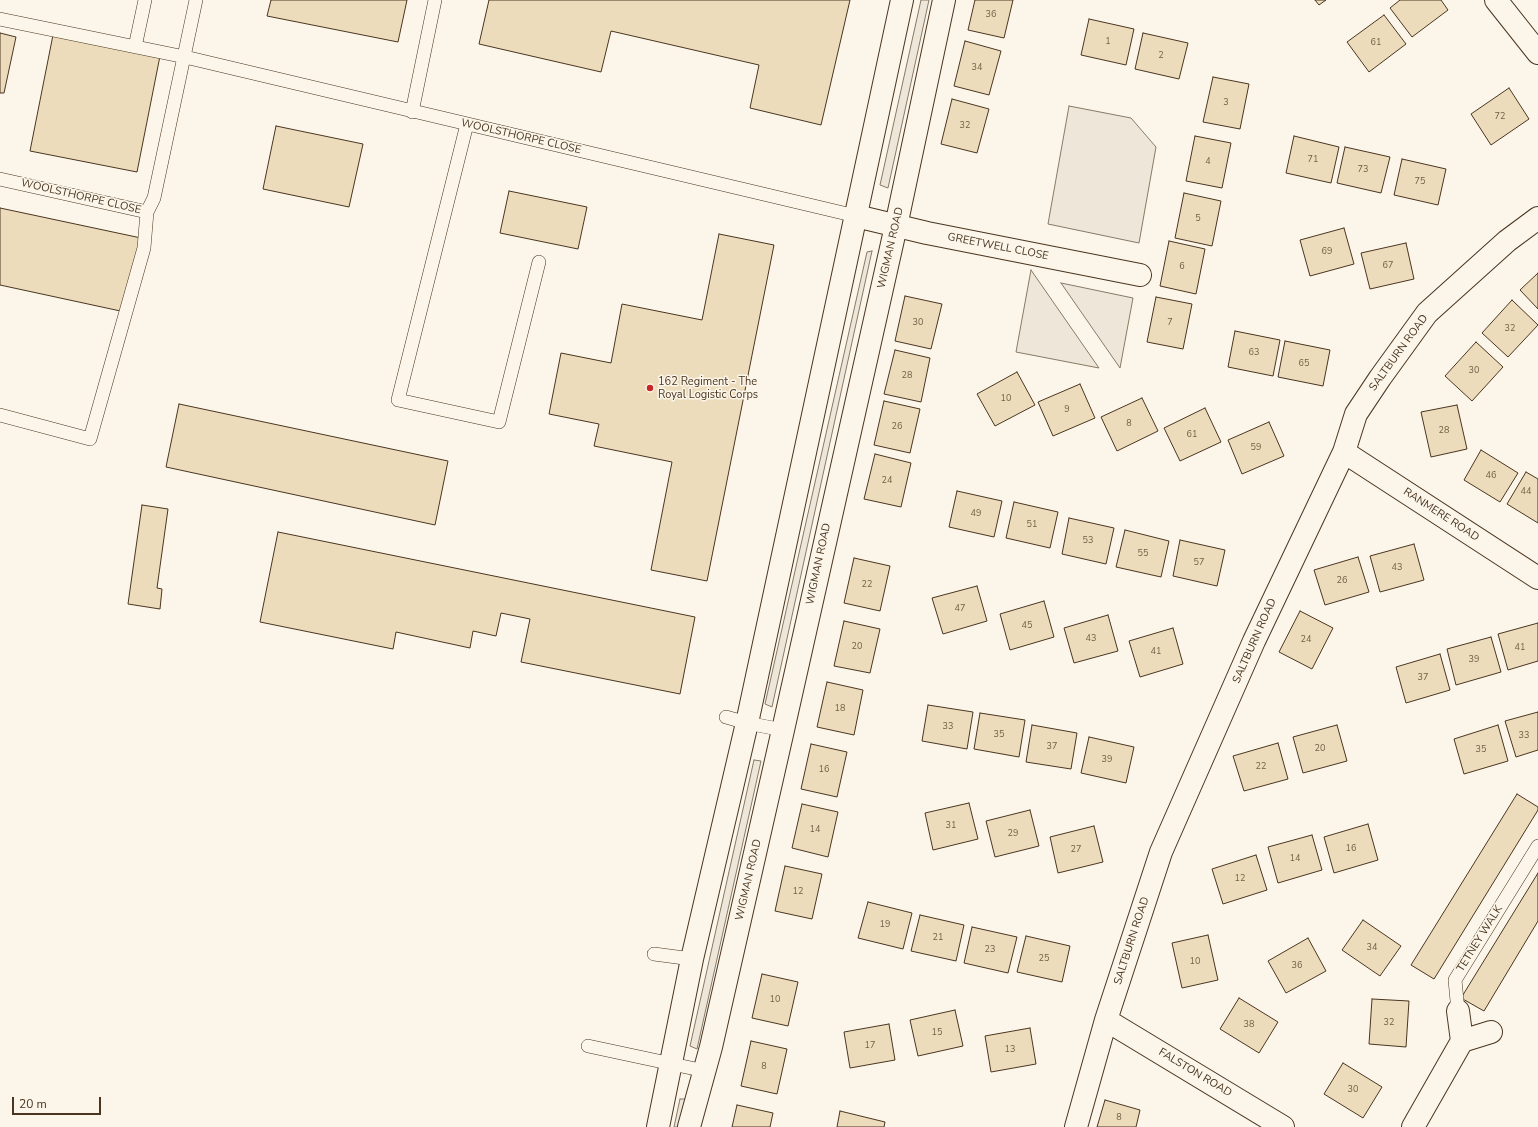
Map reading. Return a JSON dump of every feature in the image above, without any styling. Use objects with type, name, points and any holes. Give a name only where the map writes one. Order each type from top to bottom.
[{"type":"street","points":[[658,1127],[692,959],[747,723],[902,0]]},
{"type":"street","name":"WIGMAN ROAD","points":[[689,1127],[705,1071],[783,730],[896,226],[944,0]]},
{"type":"street","points":[[1496,0],[1538,53]]},
{"type":"street","name":"GREETWELL CLOSE","points":[[856,216],[896,226],[1140,275]]},
{"type":"street","name":"SALTBURN ROAD","points":[[1076,1127],[1106,1020],[1161,852],[1254,641],[1344,452],[1356,414],[1427,313],[1507,242],[1538,218]]},
{"type":"street","name":"RANMERE ROAD","points":[[1344,452],[1538,578]]},
{"type":"street","name":"TETNEY WALK","points":[[1458,1011],[1462,1041]]},
{"type":"street","name":"FALSTON ROAD","points":[[1106,1020],[1283,1127]]},
{"type":"street","points":[[1413,1127],[1462,1041],[1491,1032]]},
{"type":"lane","points":[[135,47],[145,0]]},
{"type":"lane","name":"WOOLSTHORPE CLOSE","points":[[0,179],[147,212],[154,198],[196,0]]},
{"type":"lane","points":[[412,112],[435,0]]},
{"type":"lane","points":[[0,19],[185,57]]},
{"type":"lane","name":"WOOLSTHORPE CLOSE","points":[[185,57],[856,216]]},
{"type":"lane","points":[[467,124],[398,400],[499,422],[539,262]]},
{"type":"lane","points":[[0,415],[90,439],[144,248],[147,212]]},
{"type":"lane","points":[[726,717],[783,730]]},
{"type":"lane","name":"TETNEY WALK","points":[[1458,1011],[1455,980],[1538,846]]},
{"type":"lane","points":[[654,954],[692,959]]},
{"type":"lane","points":[[588,1046],[705,1071]]},
{"type":"shaded area","points":[[921,0],[929,0],[888,188],[880,185]]},
{"type":"shaded area","points":[[1069,106],[1131,118],[1156,147],[1139,243],[1048,224]]},
{"type":"shaded area","points":[[872,251],[772,707],[765,704],[867,252]]},
{"type":"shaded area","points":[[1031,270],[1099,368],[1016,352]]},
{"type":"shaded area","points":[[1061,283],[1133,298],[1120,368]]},
{"type":"shaded area","points":[[754,760],[761,761],[697,1049],[690,1046]]},
{"type":"shaded area","points":[[680,1099],[686,1099],[680,1127],[674,1127]]},
{"type":"building","points":[[271,0],[407,0],[398,42],[267,16]]},
{"type":"building","points":[[489,0],[850,0],[821,125],[750,108],[759,65],[611,31],[601,72],[479,44]]},
{"type":"building","points":[[975,0],[1013,0],[1004,38],[968,30]]},
{"type":"building","points":[[1315,0],[1326,0],[1319,5]]},
{"type":"building","points":[[1400,0],[1441,0],[1448,10],[1412,37],[1390,8]]},
{"type":"building","points":[[1384,15],[1406,44],[1369,72],[1347,42]]},
{"type":"building","points":[[1089,19],[1134,29],[1126,65],[1081,55]]},
{"type":"building","points":[[0,33],[16,37],[4,93],[0,93]]},
{"type":"building","points":[[1143,33],[1188,43],[1179,79],[1135,69]]},
{"type":"building","points":[[53,35],[160,56],[137,172],[30,151]]},
{"type":"building","points":[[965,41],[1001,51],[989,95],[954,86]]},
{"type":"building","points":[[1213,77],[1249,84],[1240,129],[1203,122]]},
{"type":"building","points":[[1509,88],[1529,119],[1491,145],[1471,114]]},
{"type":"building","points":[[952,99],[989,109],[977,153],[941,144]]},
{"type":"building","points":[[276,126],[363,144],[349,207],[263,189]]},
{"type":"building","points":[[1195,136],[1231,143],[1222,188],[1186,181]]},
{"type":"building","points":[[1294,136],[1339,147],[1331,183],[1286,173]]},
{"type":"building","points":[[1345,147],[1390,157],[1381,193],[1337,183]]},
{"type":"building","points":[[1402,159],[1446,169],[1438,205],[1394,195]]},
{"type":"building","points":[[509,191],[587,207],[578,249],[500,233]]},
{"type":"building","points":[[1184,193],[1221,201],[1212,246],[1175,238]]},
{"type":"building","points":[[0,208],[141,238],[125,312],[0,285]]},
{"type":"building","points":[[1344,228],[1354,264],[1310,276],[1300,240]]},
{"type":"building","name":"162 Regiment - The Royal Logistic Corps","points":[[719,234],[774,245],[707,581],[651,570],[672,462],[594,446],[599,424],[549,414],[561,353],[611,363],[622,304],[702,320]]},
{"type":"building","points":[[1169,241],[1205,249],[1196,294],[1160,286]]},
{"type":"building","points":[[1406,243],[1414,279],[1370,289],[1361,253]]},
{"type":"building","points":[[1538,273],[1538,309],[1520,290]]},
{"type":"building","points":[[905,296],[942,304],[931,349],[895,341]]},
{"type":"building","points":[[1156,297],[1192,304],[1183,349],[1147,342]]},
{"type":"building","points":[[1512,300],[1538,325],[1508,357],[1482,333]]},
{"type":"building","points":[[1235,331],[1280,340],[1273,376],[1228,367]]},
{"type":"building","points":[[1285,341],[1330,350],[1323,386],[1278,377]]},
{"type":"building","points":[[1476,342],[1503,367],[1472,401],[1445,376]]},
{"type":"building","points":[[895,350],[930,358],[921,402],[884,394]]},
{"type":"building","points":[[1017,372],[1035,405],[995,426],[977,394]]},
{"type":"building","points":[[1080,384],[1095,418],[1053,436],[1038,402]]},
{"type":"building","points":[[1142,398],[1158,431],[1117,451],[1101,417]]},
{"type":"building","points":[[884,401],[920,409],[910,453],[874,445]]},
{"type":"building","points":[[179,404],[448,461],[435,525],[166,467]]},
{"type":"building","points":[[1457,405],[1467,449],[1431,457],[1421,412]]},
{"type":"building","points":[[1205,408],[1221,442],[1180,461],[1164,428]]},
{"type":"building","points":[[1269,422],[1284,456],[1242,474],[1228,440]]},
{"type":"building","points":[[1481,450],[1518,473],[1500,502],[1464,480]]},
{"type":"building","points":[[875,454],[911,463],[901,507],[864,499]]},
{"type":"building","points":[[1526,472],[1538,479],[1538,523],[1507,504]]},
{"type":"building","points":[[957,491],[1002,501],[994,537],[949,527]]},
{"type":"building","points":[[1014,502],[1058,512],[1050,548],[1006,538]]},
{"type":"building","points":[[142,505],[168,509],[157,588],[162,589],[160,609],[128,604]]},
{"type":"building","points":[[1069,518],[1114,528],[1106,564],[1062,554]]},
{"type":"building","points":[[1125,530],[1169,541],[1161,577],[1116,567]]},
{"type":"building","points":[[278,532],[695,617],[680,694],[521,662],[530,619],[501,613],[496,636],[473,631],[470,648],[396,632],[393,649],[260,622]]},
{"type":"building","points":[[1180,540],[1225,550],[1217,586],[1173,576]]},
{"type":"building","points":[[1414,544],[1424,580],[1380,592],[1370,556]]},
{"type":"building","points":[[1358,557],[1369,592],[1325,605],[1314,570]]},
{"type":"building","points":[[854,558],[890,566],[880,611],[844,603]]},
{"type":"building","points":[[977,586],[987,621],[943,634],[932,598]]},
{"type":"building","points":[[1044,601],[1054,637],[1010,650],[1000,614]]},
{"type":"building","points":[[1300,611],[1333,628],[1312,669],[1279,652]]},
{"type":"building","points":[[1108,615],[1118,651],[1074,663],[1064,628]]},
{"type":"building","points":[[844,621],[880,629],[870,673],[834,666]]},
{"type":"building","points":[[1538,623],[1538,661],[1508,670],[1498,634]]},
{"type":"building","points":[[1173,628],[1183,664],[1140,677],[1129,641]]},
{"type":"building","points":[[1491,637],[1501,672],[1456,685],[1447,649]]},
{"type":"building","points":[[1440,654],[1450,690],[1406,703],[1396,667]]},
{"type":"building","points":[[827,682],[863,690],[854,735],[817,727]]},
{"type":"building","points":[[928,705],[973,712],[967,749],[922,741]]},
{"type":"building","points":[[1538,712],[1538,750],[1516,757],[1505,721]]},
{"type":"building","points":[[980,713],[1025,720],[1019,757],[974,749]]},
{"type":"building","points":[[1032,725],[1077,733],[1071,769],[1026,762]]},
{"type":"building","points":[[1337,725],[1347,761],[1303,773],[1293,737]]},
{"type":"building","points":[[1498,725],[1508,761],[1464,774],[1454,739]]},
{"type":"building","points":[[1089,737],[1134,747],[1126,783],[1081,773]]},
{"type":"building","points":[[1278,743],[1288,779],[1244,791],[1233,756]]},
{"type":"building","points":[[811,744],[847,752],[837,797],[801,789]]},
{"type":"building","points":[[1517,794],[1538,807],[1538,810],[1434,979],[1411,965]]},
{"type":"building","points":[[969,803],[978,839],[933,850],[925,813]]},
{"type":"building","points":[[802,804],[838,812],[828,857],[792,848]]},
{"type":"building","points":[[1030,810],[1039,846],[995,857],[986,821]]},
{"type":"building","points":[[1368,824],[1378,860],[1334,873],[1324,837]]},
{"type":"building","points":[[1094,826],[1103,862],[1058,873],[1050,837]]},
{"type":"building","points":[[1312,835],[1322,870],[1278,883],[1268,847]]},
{"type":"building","points":[[1256,855],[1267,890],[1223,904],[1212,869]]},
{"type":"building","points":[[785,866],[822,874],[812,919],[775,911]]},
{"type":"building","points":[[1538,873],[1538,921],[1484,1011],[1461,998]]},
{"type":"building","points":[[868,902],[912,913],[903,949],[858,938]]},
{"type":"building","points":[[920,915],[964,925],[956,961],[911,951]]},
{"type":"building","points":[[1363,920],[1401,946],[1380,976],[1342,950]]},
{"type":"building","points":[[972,927],[1017,937],[1008,973],[964,963]]},
{"type":"building","points":[[1208,935],[1218,980],[1182,988],[1172,943]]},
{"type":"building","points":[[1026,936],[1070,946],[1062,982],[1017,972]]},
{"type":"building","points":[[1308,938],[1326,971],[1286,993],[1268,961]]},
{"type":"building","points":[[762,974],[798,982],[788,1026],[752,1018]]},
{"type":"building","points":[[1239,998],[1278,1022],[1259,1053],[1220,1029]]},
{"type":"building","points":[[1372,999],[1409,1001],[1406,1047],[1369,1044]]},
{"type":"building","points":[[955,1010],[963,1046],[918,1056],[910,1020]]},
{"type":"building","points":[[889,1024],[895,1060],[850,1068],[844,1032]]},
{"type":"building","points":[[1030,1028],[1036,1064],[991,1072],[985,1036]]},
{"type":"building","points":[[751,1041],[787,1049],[777,1094],[741,1086]]},
{"type":"building","points":[[1343,1063],[1382,1087],[1363,1118],[1324,1094]]},
{"type":"building","points":[[1105,1100],[1140,1110],[1136,1127],[1097,1127]]},
{"type":"building","points":[[737,1105],[773,1113],[770,1127],[732,1127]]},
{"type":"building","points":[[840,1111],[885,1122],[884,1127],[837,1127]]},
{"type":"place","name":"162 Regiment - The Royal Logistic Corps","points":[[650,388]]}]
